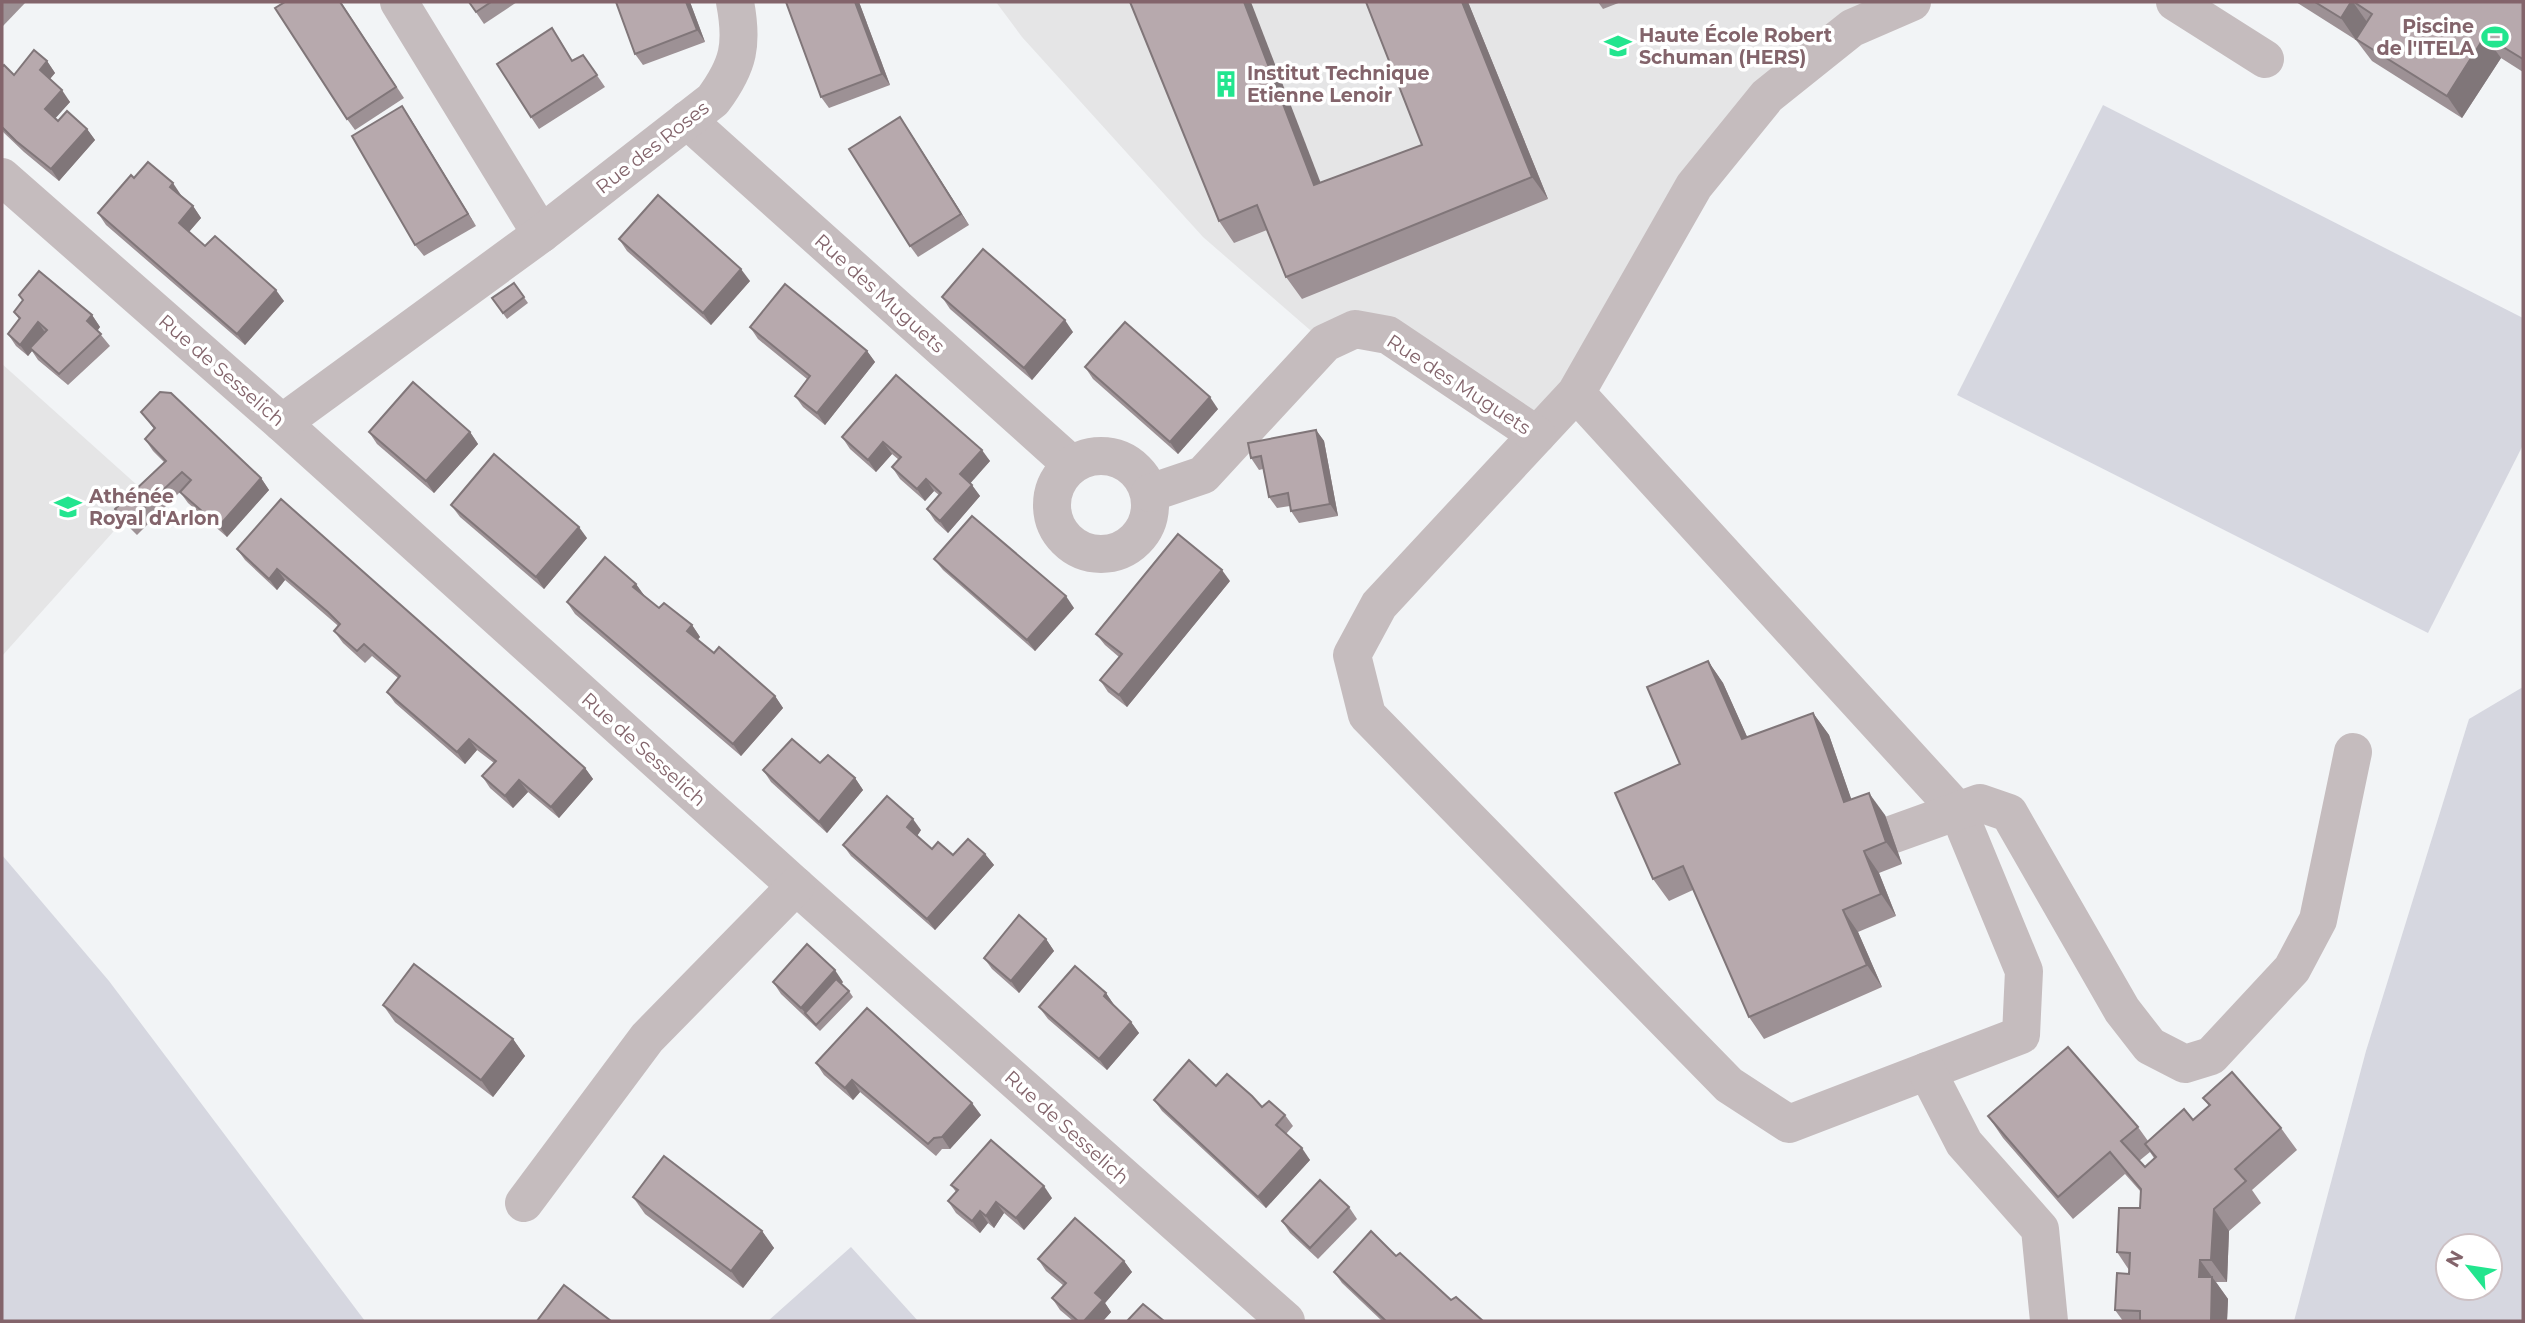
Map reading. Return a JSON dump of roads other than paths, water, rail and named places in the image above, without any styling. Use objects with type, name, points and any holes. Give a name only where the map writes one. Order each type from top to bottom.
[{"type":"street","points":[[399,2],[541,234]]},
{"type":"street","name":"Rue des Roses","points":[[282,423],[541,234],[713,100],[729,79],[736,57],[740,32],[735,2]]},
{"type":"street","points":[[1576,393],[1958,811],[2024,971],[2021,1035],[1790,1124],[1730,1084],[1367,715],[1353,655],[1379,606],[1576,393],[1694,186],[1767,96],[1852,28],[1912,2]]},
{"type":"street","points":[[2175,2],[2265,60]]},
{"type":"street","name":"Rue des Muguets","points":[[687,120],[1072,465]]},
{"type":"street","name":"Rue de Sesselich","points":[[2,177],[282,423],[796,886],[1286,1321]]},
{"type":"street","name":"Rue des Muguets","points":[[1150,493],[1203,475],[1325,343],[1356,329],[1388,335],[1537,435]]},
{"type":"street","points":[[1103,455],[1119,458],[1133,466],[1144,478],[1150,493],[1151,510],[1146,525],[1137,539],[1116,551],[1093,554],[1077,548],[1064,537],[1052,508],[1054,491],[1061,477],[1072,465],[1087,457],[1103,455]]},
{"type":"street","points":[[1892,835],[1980,803],[2009,813],[2122,1010],[2150,1046],[2185,1064],[2211,1056],[2292,969],[2318,920],[2353,752]]},
{"type":"street","points":[[524,1203],[647,1038],[796,886]]},
{"type":"street","points":[[1927,1071],[1964,1143],[2040,1229],[2049,1321]]},
{"type":"place","name":"Piscine de l'ITELA","points":[[2495,37]]},
{"type":"place","name":"Haute École Robert Schuman (HERS)","points":[[1618,46]]},
{"type":"place","name":"Institut Technique Etienne Lenoir","points":[[1226,84]]},
{"type":"place","name":"Athénée Royal d'Arlon","points":[[68,507]]}]
